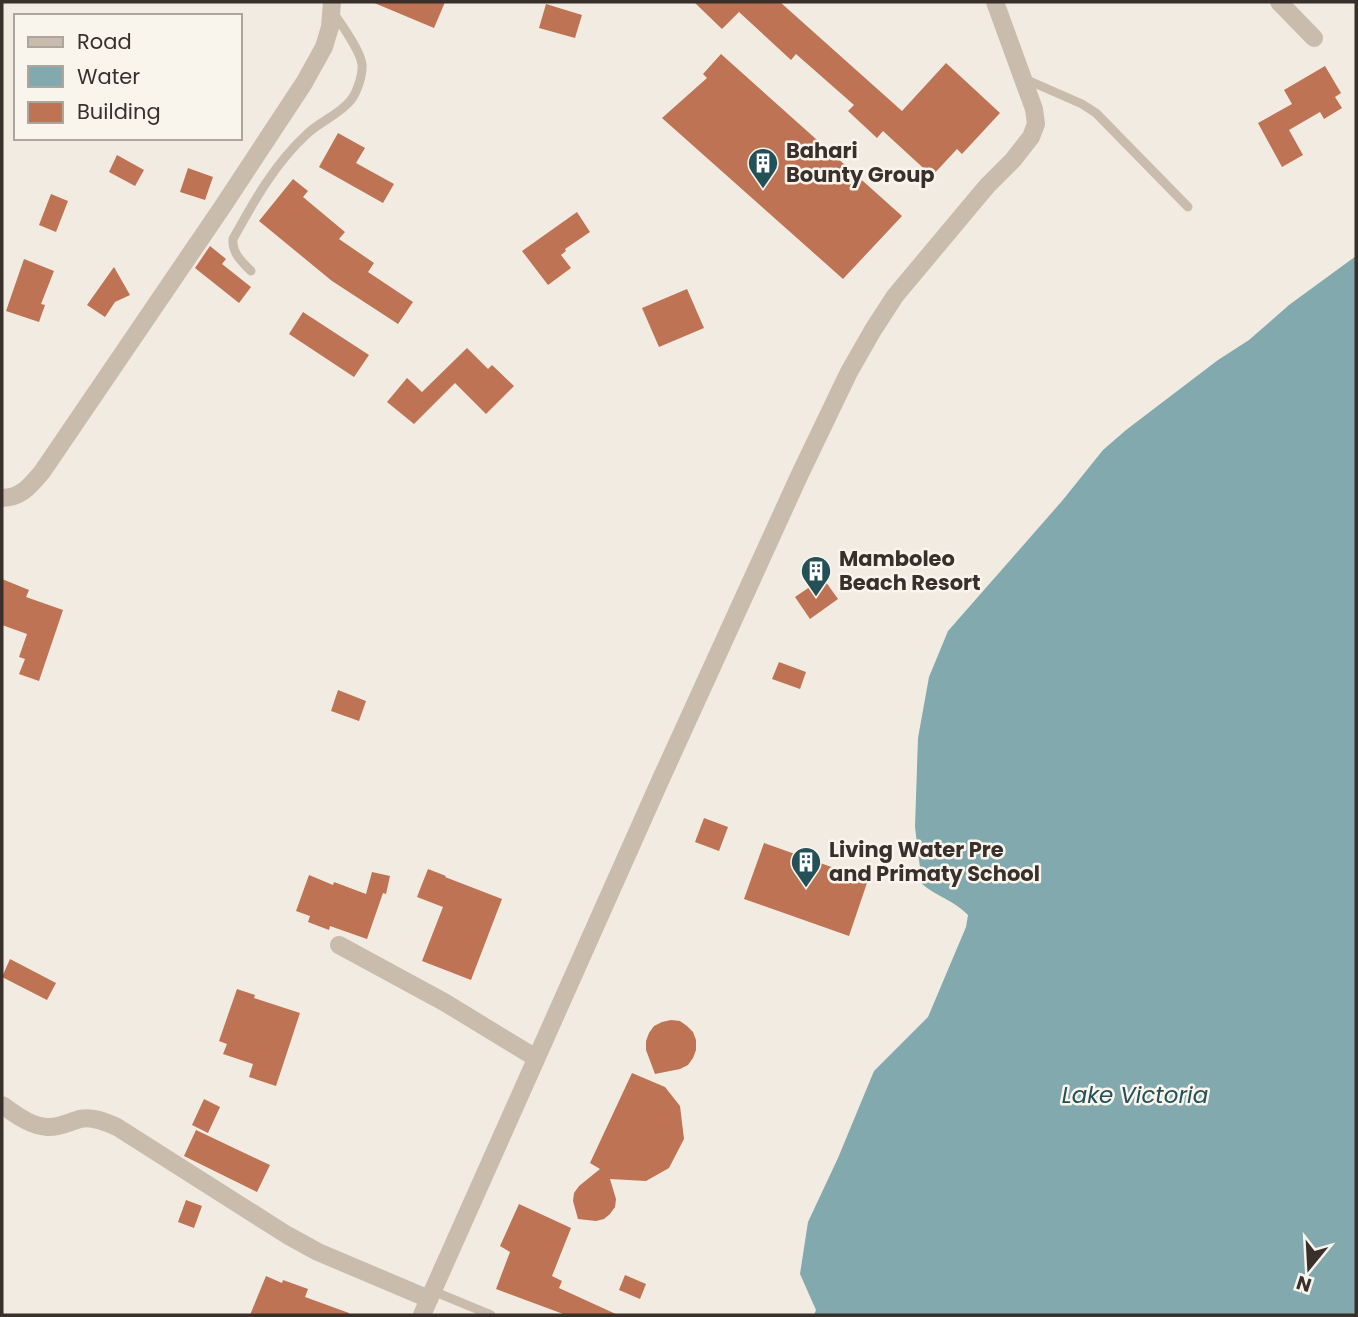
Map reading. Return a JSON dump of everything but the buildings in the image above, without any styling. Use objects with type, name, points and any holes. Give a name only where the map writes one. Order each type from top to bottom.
[{"type":"street","points":[[2,1105],[23,1119],[46,1127],[62,1126],[83,1118],[103,1121],[117,1127],[318,1252],[428,1302],[794,486],[849,372],[895,296],[1031,137],[1036,124],[1034,109],[995,2]]},
{"type":"street","points":[[1279,2],[1314,38]]},
{"type":"street","points":[[2,498],[12,498],[24,492],[48,463],[111,372],[304,83],[324,47],[332,6]]},
{"type":"street","points":[[339,945],[444,1002],[536,1058]]},
{"type":"lane","points":[[251,271],[235,253],[232,247],[233,239],[264,185],[287,155],[310,132],[351,100],[359,82],[362,64],[332,6]]},
{"type":"lane","points":[[1023,79],[1082,104],[1096,113],[1188,207]]},
{"type":"lane","points":[[428,1302],[491,1315]]},
{"type":"water","name":"Lake Victoria","points":[[1356,256],[1356,1315],[814,1315],[816,1310],[800,1274],[808,1222],[874,1071],[928,1017],[966,927],[968,915],[922,884],[915,827],[918,738],[929,677],[948,631],[1103,450]]},
{"type":"place","name":"Bahari Bounty Group","points":[[763,190]]},
{"type":"place","name":"Mamboleo Beach Resort","points":[[816,598]]},
{"type":"place","name":"Living Water Pre and Primaty School","points":[[806,889]]}]
